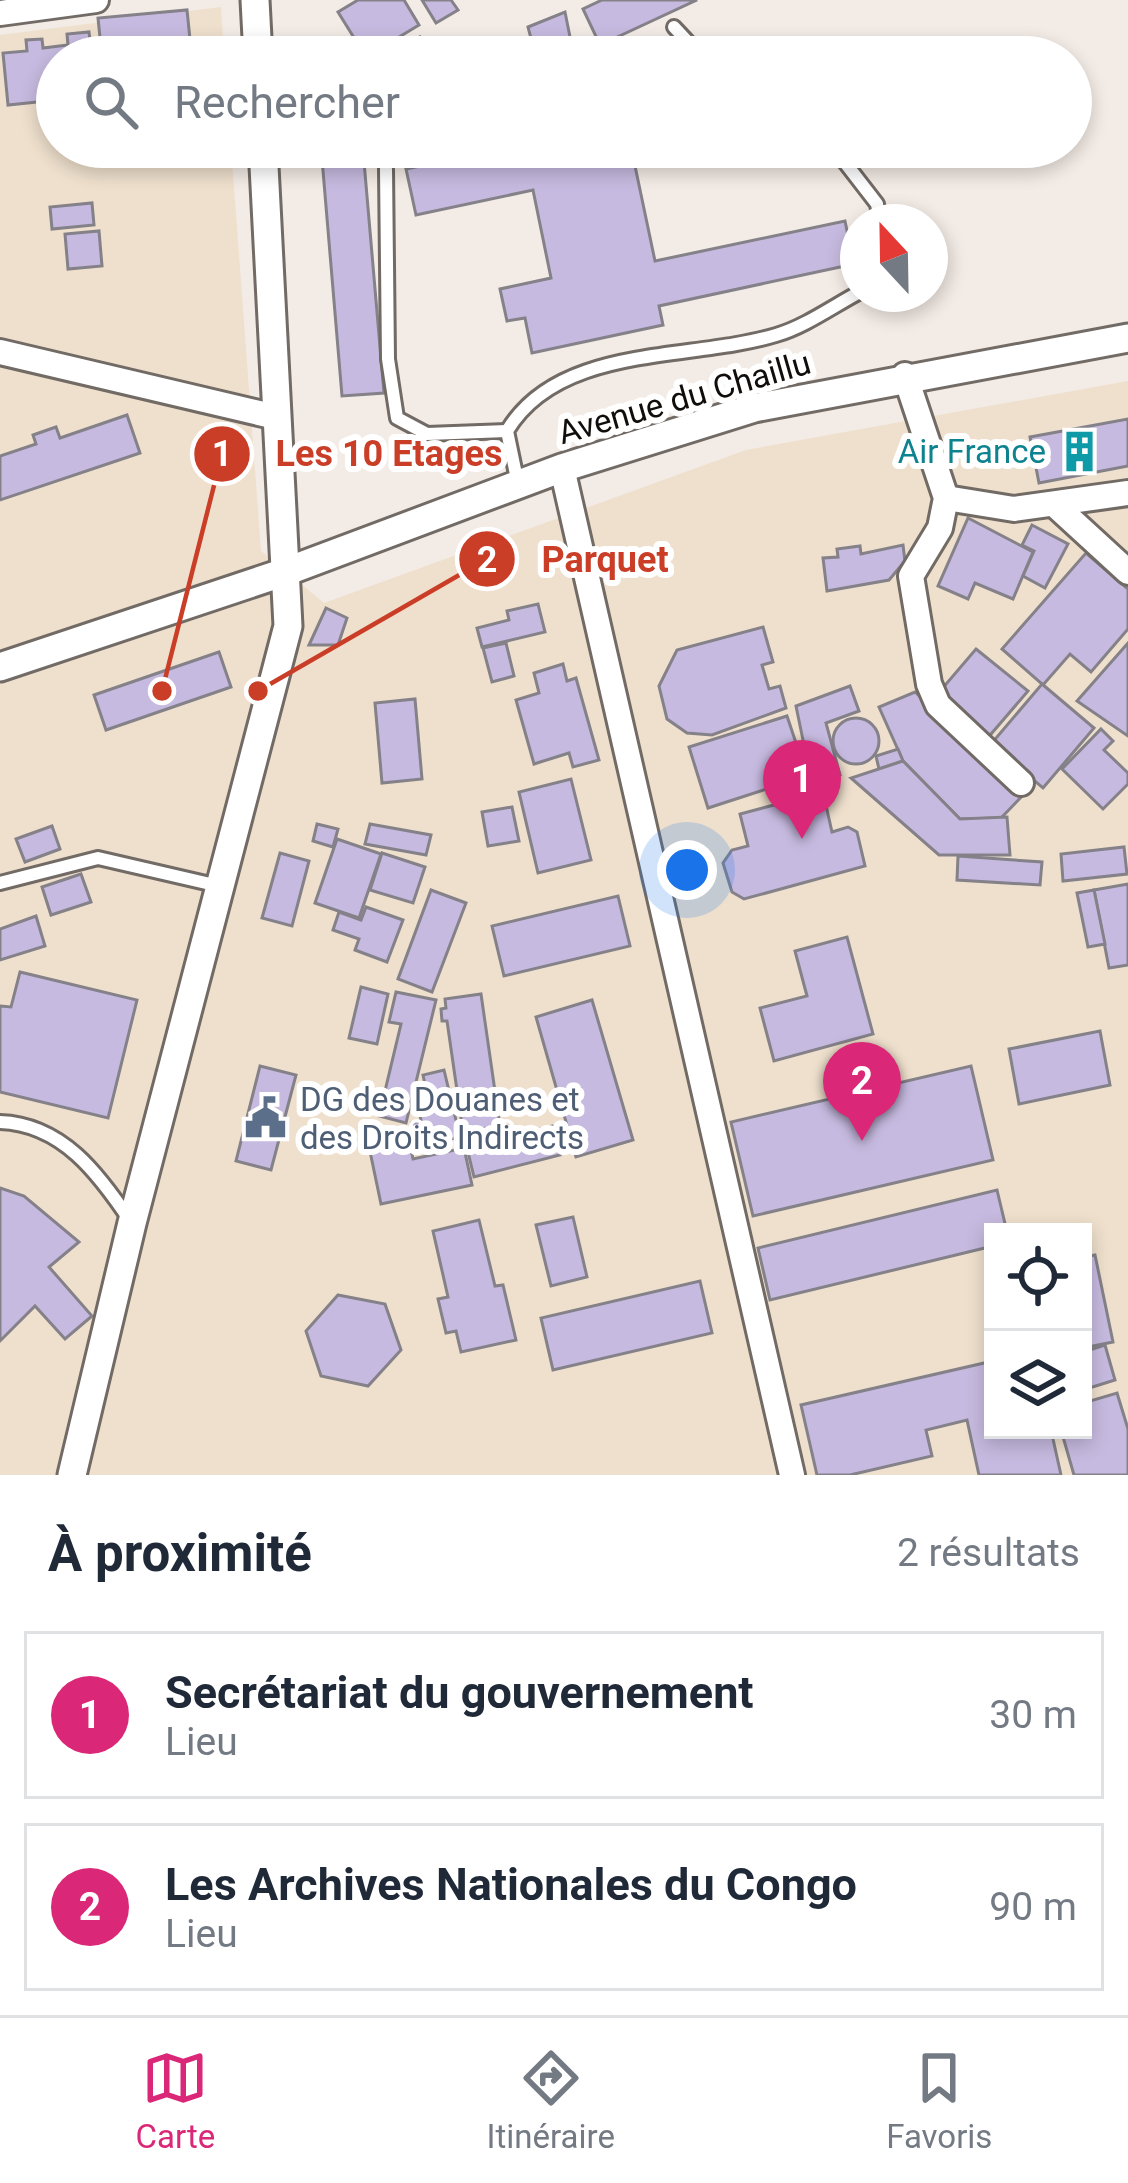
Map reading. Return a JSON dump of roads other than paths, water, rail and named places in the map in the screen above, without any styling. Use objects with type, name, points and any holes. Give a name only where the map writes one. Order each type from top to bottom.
[{"type":"street","points":[[0,13],[96,0]]},
{"type":"street","points":[[259,36],[261,3]]},
{"type":"street","points":[[72,1475],[132,1222],[288,626],[263,168]]},
{"type":"street","name":"Avenue du Chaillu","points":[[0,667],[285,572],[562,468],[754,408],[905,375],[1128,338]]},
{"type":"street","points":[[0,352],[276,417]]},
{"type":"street","points":[[905,375],[946,498],[940,528],[911,576],[929,684],[938,705],[1021,783]]},
{"type":"street","points":[[562,468],[792,1475]]},
{"type":"street","points":[[946,498],[987,508],[1056,506],[1128,493]]},
{"type":"street","points":[[1056,506],[1128,572]]},
{"type":"lane","points":[[674,27],[682,36]]},
{"type":"lane","points":[[849,168],[877,204]]},
{"type":"lane","points":[[386,169],[388,358],[397,418],[427,434],[507,431]]},
{"type":"lane","points":[[519,485],[507,431],[517,414],[561,380],[778,335],[840,302]]},
{"type":"lane","points":[[0,883],[98,858],[219,886]]},
{"type":"lane","points":[[0,1122],[18,1123],[64,1144],[97,1172],[132,1222]]},
{"type":"place","name":"Air France","points":[[1080,451]]},
{"type":"place","name":"Les 10 Etages","points":[[162,691]]},
{"type":"place","name":"Parquet","points":[[258,691]]},
{"type":"place","name":"Secrétariat du gouvernement","points":[[802,839]]},
{"type":"place","name":"DG des Douanes et des Droits Indirects","points":[[266,1118]]},
{"type":"place","name":"Les Archives Nationales du Congo","points":[[862,1141]]}]
